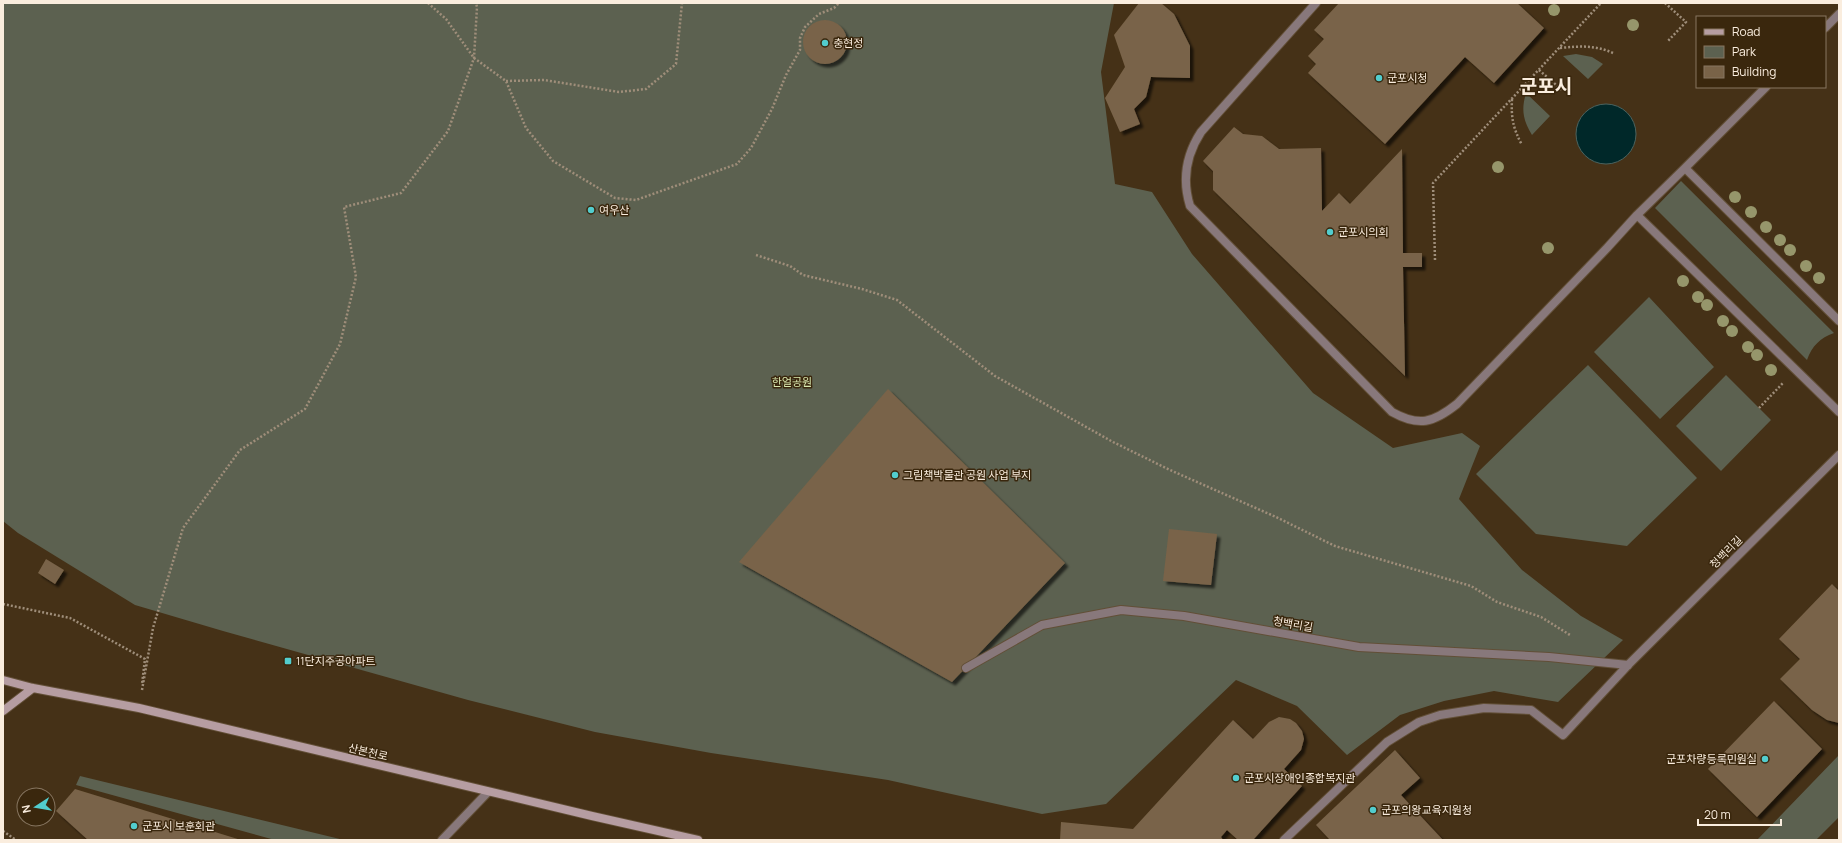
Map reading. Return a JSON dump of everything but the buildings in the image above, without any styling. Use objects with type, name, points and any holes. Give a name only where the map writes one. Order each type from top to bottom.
[{"type":"street","points":[[1316,3],[1201,132],[1192,145],[1185,178],[1187,194],[1190,206],[1392,412],[1407,421],[1424,422],[1444,414],[1457,404],[1637,215],[1765,88]]},
{"type":"street","points":[[1826,27],[1839,14]]},
{"type":"street","points":[[1685,168],[1839,321]]},
{"type":"street","points":[[1637,215],[1839,412]]},
{"type":"street","name":"청백리길","points":[[1284,840],[1387,742],[1419,722],[1440,715],[1484,708],[1531,710],[1563,735],[1628,665],[1839,455]]},
{"type":"street","name":"청백리길","points":[[966,668],[1042,625],[1121,610],[1184,616],[1358,647],[1549,657],[1628,665]]},
{"type":"street","name":"산본천로","points":[[3,680],[33,688],[139,708],[488,792],[698,840]]},
{"type":"street","points":[[3,711],[33,688]]},
{"type":"street","points":[[442,840],[488,792]]},
{"type":"path","points":[[428,3],[446,19],[474,58],[506,81],[526,128],[553,161],[615,198],[636,200],[737,164],[751,148],[772,109],[786,75],[800,50],[800,38],[805,27],[819,14],[834,8],[838,3]]},
{"type":"path","points":[[139,708],[153,628],[183,528],[240,450],[305,409],[340,344],[356,278],[344,207],[401,193],[448,131],[474,58],[476,3]]},
{"type":"path","points":[[506,81],[544,80],[619,92],[646,89],[676,64],[682,3]]},
{"type":"path","points":[[1435,260],[1433,183],[1601,3]]},
{"type":"path","points":[[1665,3],[1686,22],[1666,42]]},
{"type":"path","points":[[1560,48],[1588,45],[1603,48],[1613,53]]},
{"type":"path","points":[[1539,70],[1562,90]]},
{"type":"path","points":[[1512,99],[1511,115],[1514,130],[1522,145]]},
{"type":"path","points":[[756,255],[790,266],[803,275],[862,289],[897,300],[995,376],[1113,442],[1170,470],[1276,517],[1335,546],[1471,586],[1497,602],[1541,617],[1570,635]]},
{"type":"path","points":[[1759,408],[1796,369]]},
{"type":"path","points":[[3,604],[70,618],[145,659],[139,708]]},
{"type":"path","points":[[3,831],[16,840]]},
{"type":"green space","name":"한얼공원","points":[[3,3],[1114,3],[1101,72],[1115,184],[1152,192],[1192,254],[1313,393],[1393,448],[1462,433],[1480,446],[1459,499],[1522,570],[1581,616],[1623,640],[1558,702],[1494,691],[1444,701],[1400,715],[1347,755],[1297,706],[1236,680],[1106,804],[1042,814],[888,780],[711,753],[595,732],[468,700],[135,605],[18,533],[3,521]]},
{"type":"green space","points":[[1576,54],[1592,57],[1603,64],[1588,79],[1563,56]]},
{"type":"green space","points":[[1526,93],[1550,116],[1532,135],[1525,120],[1523,110]]},
{"type":"green space","points":[[1681,181],[1834,333],[1817,343],[1807,360],[1655,208]]},
{"type":"green space","points":[[1649,297],[1714,367],[1660,419],[1594,352]]},
{"type":"green space","points":[[1588,365],[1697,478],[1627,546],[1536,534],[1476,474]]},
{"type":"green space","points":[[1726,375],[1771,420],[1721,471],[1676,426]]},
{"type":"green space","points":[[1839,755],[1839,817],[1816,840],[1757,840]]},
{"type":"green space","points":[[80,776],[344,840],[275,840],[76,785]]},
{"type":"water","points":[[1600,104],[1612,104],[1623,109],[1631,117],[1636,128],[1634,146],[1623,159],[1612,164],[1600,164],[1589,159],[1581,151],[1576,140],[1576,128],[1581,117],[1589,109]]},
{"type":"place","name":"충현정","points":[[825,43]]},
{"type":"place","name":"군포시청","points":[[1379,78]]},
{"type":"place","name":"여우산","points":[[591,210]]},
{"type":"place","name":"군포시의회","points":[[1330,232]]},
{"type":"place","name":"그림책박물관 공원 사업 부지","points":[[895,475]]},
{"type":"place","name":"11단지주공아파트","points":[[288,661]]},
{"type":"place","name":"군포차량등록민원실","points":[[1765,759]]},
{"type":"place","name":"군포시장애인종합복지관","points":[[1236,778]]},
{"type":"place","name":"군포의왕교육지원청","points":[[1373,810]]},
{"type":"place","name":"군포시 보훈회관","points":[[134,826]]},
{"type":"district","name":"군포시","points":[[1546,86]]}]
